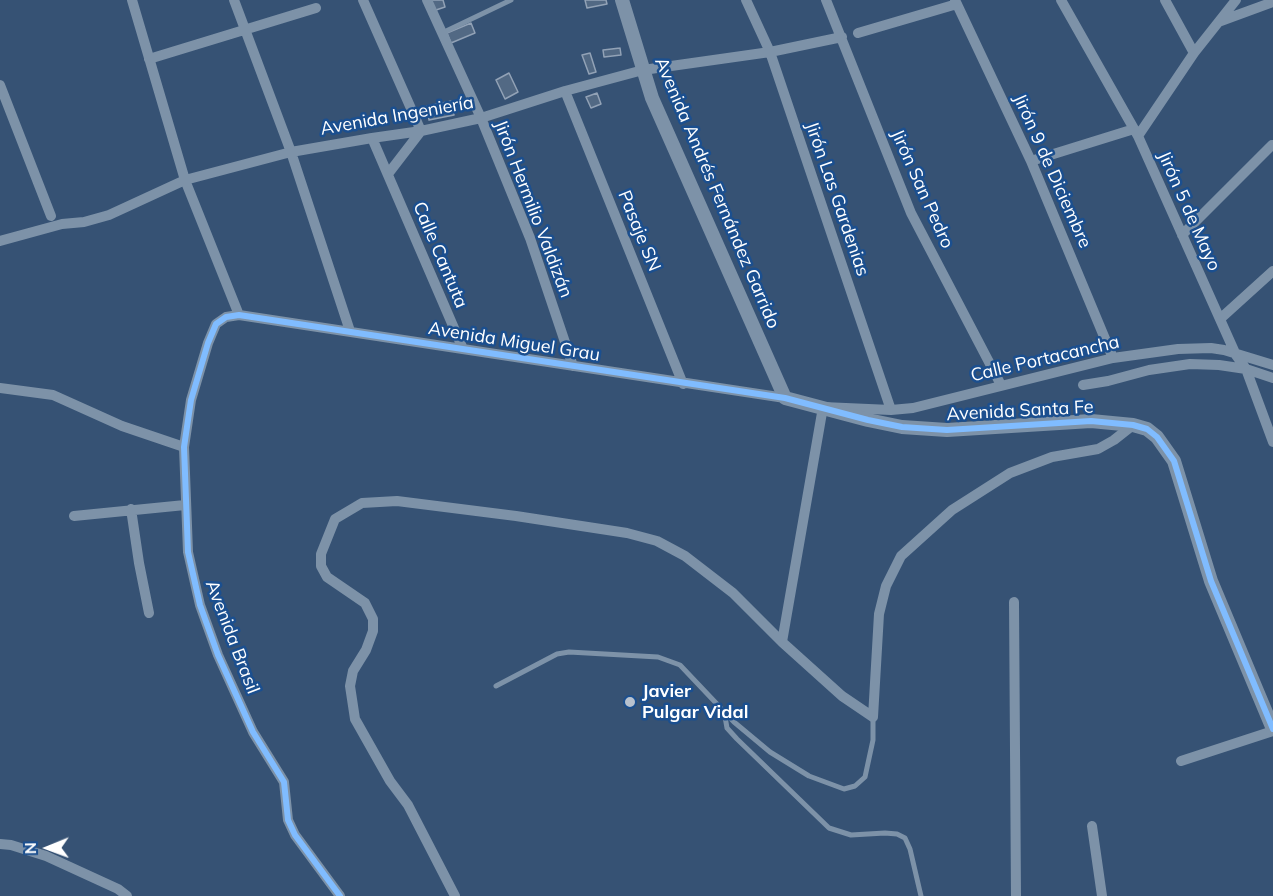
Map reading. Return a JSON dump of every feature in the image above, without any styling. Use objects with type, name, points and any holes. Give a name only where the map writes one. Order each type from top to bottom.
[{"type":"street","points":[[132,0],[185,180],[239,315]]},
{"type":"street","points":[[234,0],[291,153],[350,331]]},
{"type":"street","points":[[363,0],[421,132],[388,174]]},
{"type":"street","name":"Jirón Hermilio Valdizán","points":[[427,0],[481,118],[530,238],[573,366]]},
{"type":"street","name":"Avenida Andrés Fernández Garrido","points":[[622,0],[657,108],[785,398]]},
{"type":"street","name":"Jirón Las Gardenias","points":[[746,0],[770,52],[891,410]]},
{"type":"street","name":"Jirón San Pedro","points":[[825,0],[842,37],[911,213],[1001,385]]},
{"type":"street","name":"Jirón 5 de Mayo","points":[[1061,0],[1136,132],[1236,355],[1246,369],[1273,442]]},
{"type":"street","points":[[1164,0],[1194,52]]},
{"type":"street","points":[[1031,161],[1136,132],[1194,52],[1236,0]]},
{"type":"street","points":[[858,33],[956,2]]},
{"type":"street","name":"Jirón 9 de Diciembre","points":[[956,2],[1031,161],[1113,358]]},
{"type":"street","points":[[1220,21],[1273,2]]},
{"type":"street","points":[[149,59],[316,8]]},
{"type":"street","name":"Avenida Ingeniería","points":[[0,241],[62,224],[84,222],[109,215],[185,180],[291,153],[372,138],[421,132],[481,118],[565,91],[643,70],[770,52],[842,37]]},
{"type":"street","points":[[0,85],[51,216]]},
{"type":"street","name":"Pasaje SN","points":[[565,91],[683,384]]},
{"type":"street","name":"Calle Cantuta","points":[[372,138],[463,349]]},
{"type":"street","points":[[1182,235],[1272,145]]},
{"type":"street","points":[[1220,319],[1273,272]]},
{"type":"street","name":"Avenida Miguel Grau","points":[[239,315],[785,398]]},
{"type":"street","name":"Avenida Brasil","points":[[239,315],[226,317],[216,324],[191,400],[183,447],[188,552],[200,605],[218,655],[253,732],[284,782],[288,820],[294,835],[340,896]]},
{"type":"street","name":"Calle Portacancha","points":[[824,407],[891,410],[913,408],[1113,358],[1178,349],[1224,350],[1273,364]]},
{"type":"street","points":[[1083,385],[1149,370],[1190,364],[1246,369],[1273,378]]},
{"type":"street","points":[[0,388],[53,394],[122,426],[183,447]]},
{"type":"street","name":"Avenida Santa Fe","points":[[785,398],[902,427],[947,430],[1091,421],[1147,429],[1157,437],[1174,461],[1211,582],[1273,730]]},
{"type":"street","points":[[782,642],[824,407]]},
{"type":"street","points":[[873,717],[879,614],[886,586],[901,556],[952,510],[1010,473],[1052,457],[1098,449],[1133,426]]},
{"type":"street","points":[[455,896],[408,805],[390,781],[355,719],[351,699],[351,677],[366,650],[374,624],[365,603],[327,577],[321,566],[321,554],[335,519],[362,503],[397,501],[627,533],[657,541],[685,556],[733,594],[842,696],[873,717]]},
{"type":"street","points":[[74,516],[185,505]]},
{"type":"street","points":[[131,509],[149,613]]},
{"type":"street","points":[[1014,603],[1016,896]]},
{"type":"street","points":[[1181,761],[1273,730]]},
{"type":"street","points":[[1092,826],[1102,896]]},
{"type":"street","points":[[0,844],[11,845],[46,856],[118,889],[127,896]]},
{"type":"lane","points":[[442,33],[511,0]]},
{"type":"lane","points":[[496,686],[557,654],[569,652],[658,657],[680,665],[724,711],[770,752],[809,776],[844,789],[855,786],[865,777],[873,740],[873,717]]},
{"type":"lane","points":[[724,711],[727,728],[829,828],[851,836],[885,833],[897,834],[905,838],[910,849],[921,896]]},
{"type":"building","points":[[431,0],[443,0],[445,7],[433,11]]},
{"type":"building","points":[[585,0],[606,0],[607,4],[587,8]]},
{"type":"building","points":[[471,23],[475,33],[451,43],[447,33]]},
{"type":"building","points":[[620,48],[621,55],[604,57],[603,50]]},
{"type":"building","points":[[590,53],[596,72],[589,74],[582,55]]},
{"type":"building","points":[[509,73],[518,92],[505,99],[496,80]]},
{"type":"building","points":[[597,93],[601,104],[591,108],[586,97]]},
{"type":"building","points":[[452,101],[454,115],[429,120],[427,106]]},
{"type":"cycle path","points":[[340,896],[295,835],[288,820],[284,782],[253,732],[218,655],[200,605],[188,552],[184,447],[191,400],[216,324],[226,317],[239,315],[785,398],[902,427],[947,430],[1091,421],[1133,425],[1147,429],[1157,437],[1174,461],[1211,581],[1273,729]]},
{"type":"place","name":"Javier Pulgar Vidal","points":[[630,702]]}]
